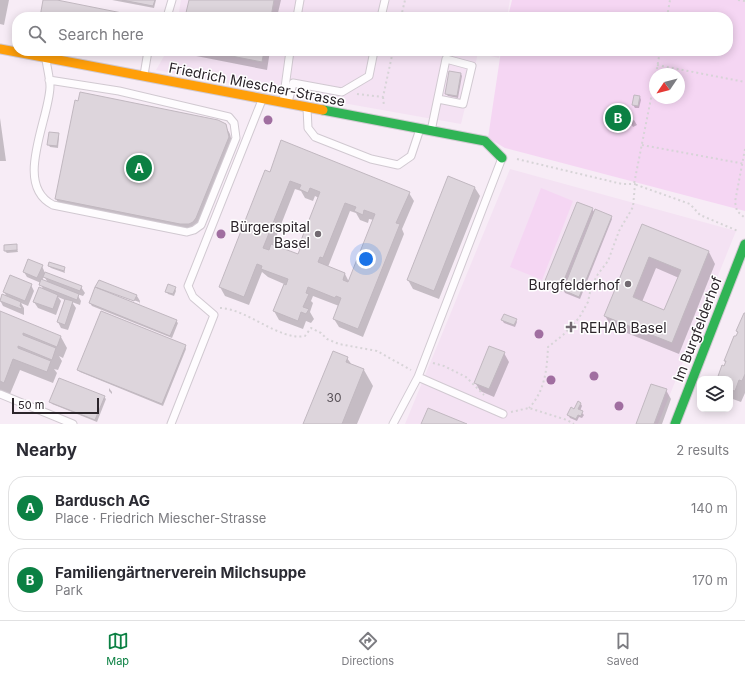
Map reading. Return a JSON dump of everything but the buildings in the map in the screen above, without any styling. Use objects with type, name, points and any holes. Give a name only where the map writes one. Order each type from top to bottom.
[{"type":"street","name":"Friedrich Miescher-Strasse","points":[[0,49],[12,51]]},
{"type":"street","name":"Friedrich Miescher-Strasse","points":[[39,56],[262,100],[484,141],[502,158]]},
{"type":"street","name":"Im Burgfelderhof","points":[[675,424],[745,244]]},
{"type":"lane","points":[[168,12],[172,0]]},
{"type":"lane","points":[[298,12],[300,0]]},
{"type":"lane","points":[[382,12],[384,0]]},
{"type":"lane","points":[[143,77],[147,56]]},
{"type":"lane","points":[[285,104],[290,56]]},
{"type":"lane","points":[[285,104],[293,83],[342,92],[369,76],[373,56]]},
{"type":"lane","points":[[45,57],[50,80],[50,88],[35,163],[35,182],[44,201],[53,205],[187,232],[194,230],[201,225],[236,138],[234,123],[229,117],[119,92],[50,80]]},
{"type":"lane","points":[[431,131],[446,59],[472,66],[463,104],[438,99]]},
{"type":"lane","points":[[171,424],[214,315],[192,297],[188,286],[262,100]]},
{"type":"lane","points":[[307,108],[308,128],[315,137],[371,159],[398,165],[411,156],[420,129]]},
{"type":"lane","points":[[393,424],[419,376],[502,158]]},
{"type":"lane","points":[[419,376],[503,414]]},
{"type":"lane","points":[[0,394],[73,424]]},
{"type":"path","points":[[402,12],[405,0]]},
{"type":"path","points":[[668,12],[670,0]]},
{"type":"path","points":[[738,0],[745,1]]},
{"type":"path","points":[[342,92],[383,97],[392,56]]},
{"type":"path","points":[[657,68],[659,56]]},
{"type":"path","points":[[657,65],[745,82]]},
{"type":"path","points":[[529,408],[538,398],[547,370],[548,347],[563,335],[579,318],[588,302],[591,287],[608,261],[619,231],[633,207],[634,184],[650,104]]},
{"type":"path","points":[[642,144],[744,164]]},
{"type":"path","points":[[745,149],[744,164],[735,202],[737,211],[745,218]]},
{"type":"path","points":[[502,158],[512,157],[622,184],[634,184],[690,204],[700,215],[745,233]]},
{"type":"path","points":[[206,308],[228,308],[282,332],[299,337],[305,336],[311,328],[321,333],[327,339],[339,344],[382,353],[419,376]]},
{"type":"path","points":[[425,360],[444,366],[466,378],[486,397]]},
{"type":"path","points":[[503,414],[529,408],[567,420],[574,424]]},
{"type":"shaded area","points":[[181,0],[510,0],[508,12],[179,12]]},
{"type":"shaded area","points":[[512,0],[745,0],[745,211],[505,148],[488,138],[500,56],[733,56],[733,12],[509,12]]},
{"type":"shaded area","points":[[164,56],[477,56],[461,124],[156,70]]},
{"type":"shaded area","name":"REHAB Basel","points":[[510,169],[736,231],[658,424],[405,424]]},
{"type":"shaded area","points":[[541,188],[573,201],[542,280],[510,267]]},
{"type":"traffic: fast","points":[[323,110],[485,141],[502,158]]},
{"type":"traffic: fast","points":[[675,424],[745,244]]},
{"type":"traffic: slow","points":[[0,49],[12,51]]},
{"type":"traffic: slow","points":[[37,56],[323,110]]},
{"type":"place","name":"Familiengärtnerverein Milchsuppe","points":[[618,118]]},
{"type":"place","name":"Bardusch AG","points":[[139,168]]},
{"type":"place","name":"Bürgerspital Basel","points":[[318,234]]},
{"type":"place","name":"Burgfelderhof","points":[[628,284]]},
{"type":"place","name":"REHAB Basel","points":[[571,327]]}]
